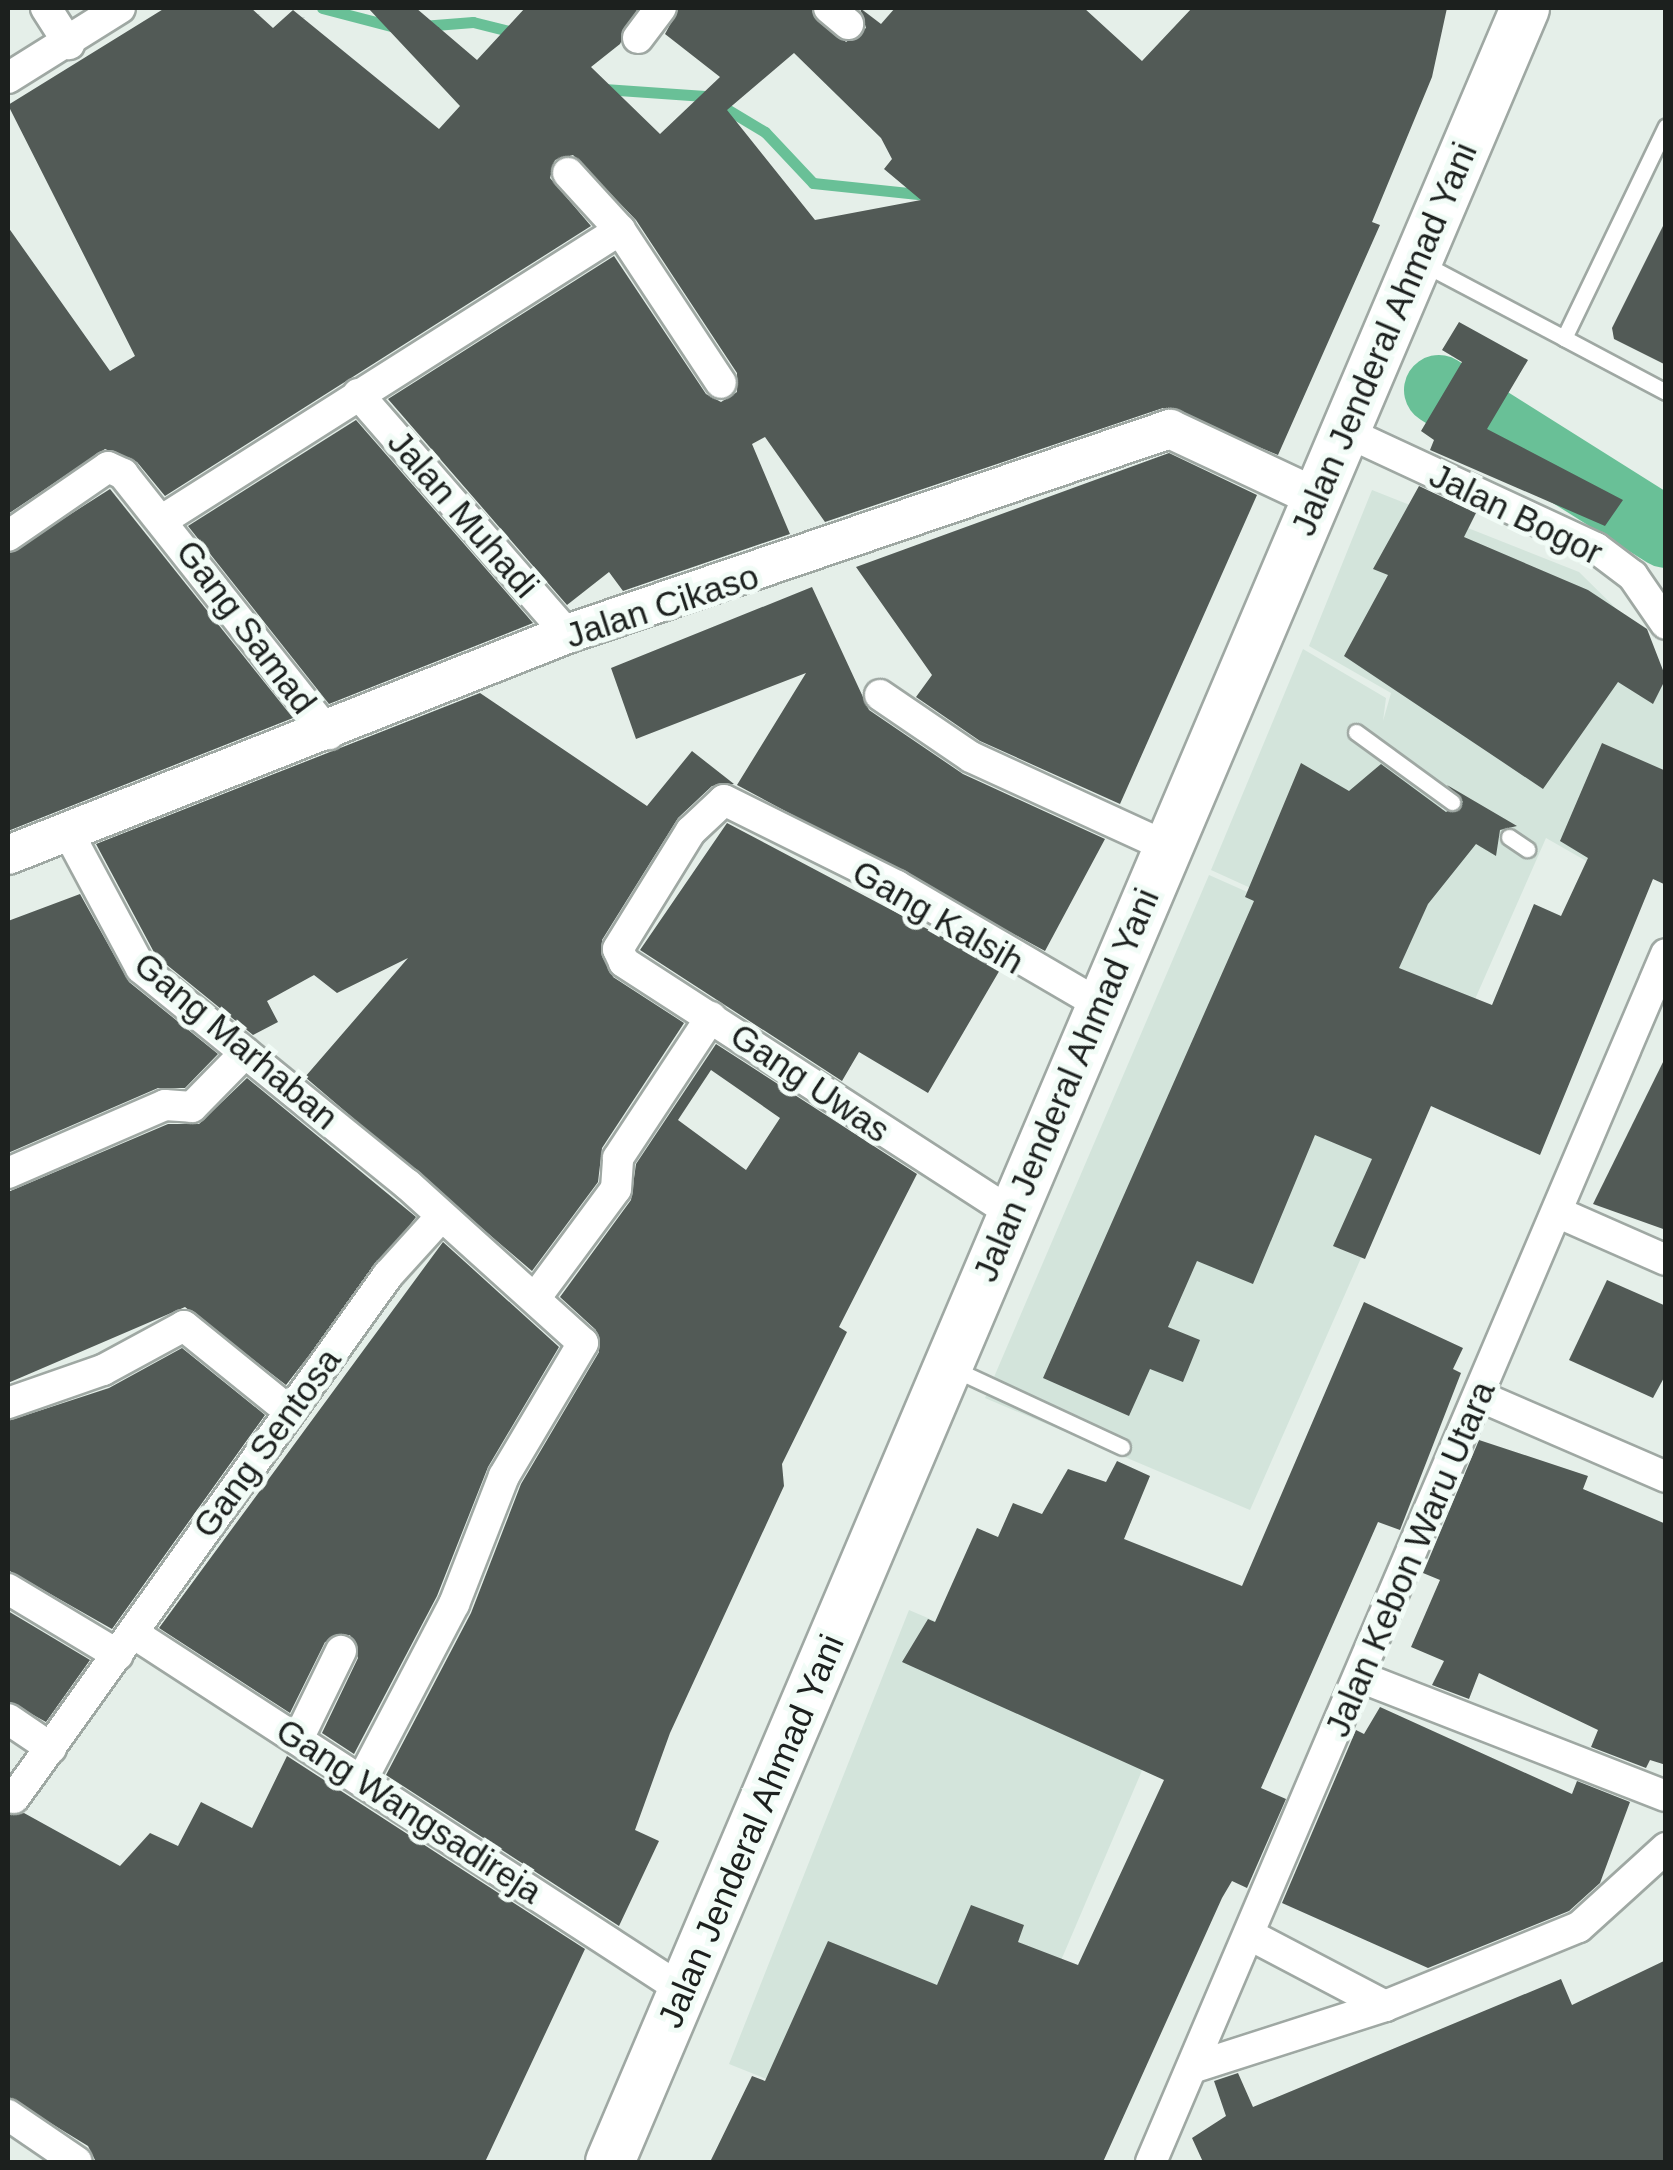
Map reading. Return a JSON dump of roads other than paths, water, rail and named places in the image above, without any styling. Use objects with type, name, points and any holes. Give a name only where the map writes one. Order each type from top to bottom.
[{"type":"main road","name":"Jalan Jenderal Ahmad Yani","points":[[610,2162],[1344,432],[1515,11]]},
{"type":"street","points":[[46,8],[70,44]]},
{"type":"street","points":[[8,78],[70,44],[120,8]]},
{"type":"street","points":[[638,38],[661,8]]},
{"type":"street","points":[[568,173],[620,230],[720,384]]},
{"type":"street","points":[[164,519],[620,230]]},
{"type":"street","name":"Jalan Muhadi","points":[[358,394],[567,634]]},
{"type":"street","name":"Jalan Cikaso","points":[[8,856],[329,734],[567,634],[1170,430],[1316,498]]},
{"type":"street","name":"Jalan Bogor","points":[[1344,432],[1596,548],[1633,576],[1666,624]]},
{"type":"street","name":"Gang Samad","points":[[8,536],[108,466],[164,519],[329,734]]},
{"type":"street","points":[[880,695],[971,758],[1168,847]]},
{"type":"street","name":"Gang Kalsih","points":[[618,949],[692,831],[724,800],[897,886],[1099,1004]]},
{"type":"street","name":"Gang Marhaban","points":[[69,834],[141,968],[440,1219]]},
{"type":"street","name":"Gang Uwas","points":[[618,949],[624,962],[1010,1212]]},
{"type":"street","name":"Jalan Kebon Waru Utara","points":[[1151,2162],[1195,2067],[1666,954]]},
{"type":"street","points":[[546,1306],[616,1189],[618,1158],[712,1017]]},
{"type":"street","points":[[8,1172],[165,1105],[192,1107],[245,1053]]},
{"type":"street","points":[[1557,1212],[1666,1260]]},
{"type":"street","points":[[362,1780],[454,1604],[504,1476],[581,1356],[583,1343],[546,1306],[440,1219]]},
{"type":"street","name":"Gang Sentosa","points":[[14,1798],[289,1411],[440,1219]]},
{"type":"street","points":[[8,1404],[103,1370],[184,1326],[289,1411]]},
{"type":"street","points":[[1479,1396],[1666,1477]]},
{"type":"street","name":"Gang Wangsadireja","points":[[8,1589],[126,1644],[298,1738],[684,1991]]},
{"type":"street","points":[[298,1738],[341,1651]]},
{"type":"street","points":[[1360,1678],[1666,1796]]},
{"type":"street","points":[[8,1719],[51,1748]]},
{"type":"street","points":[[1195,2067],[1385,2006],[1580,1928],[1666,1848]]},
{"type":"street","points":[[1250,1936],[1385,2006]]},
{"type":"street","points":[[8,2116],[77,2162]]},
{"type":"lane","points":[[1564,338],[1666,126]]},
{"type":"lane","points":[[1416,260],[1666,392]]},
{"type":"lane","points":[[1356,732],[1452,802]]},
{"type":"lane","points":[[1509,838],[1527,849]]},
{"type":"lane","points":[[947,1365],[1122,1447]]},
{"type":"waterway","points":[[322,8],[399,28]]},
{"type":"waterway","points":[[422,26],[473,22],[517,33]]},
{"type":"waterway","points":[[604,89],[705,96],[765,132],[813,183],[927,195]]},
{"type":"waterway","points":[[1439,390],[1666,533]]}]
